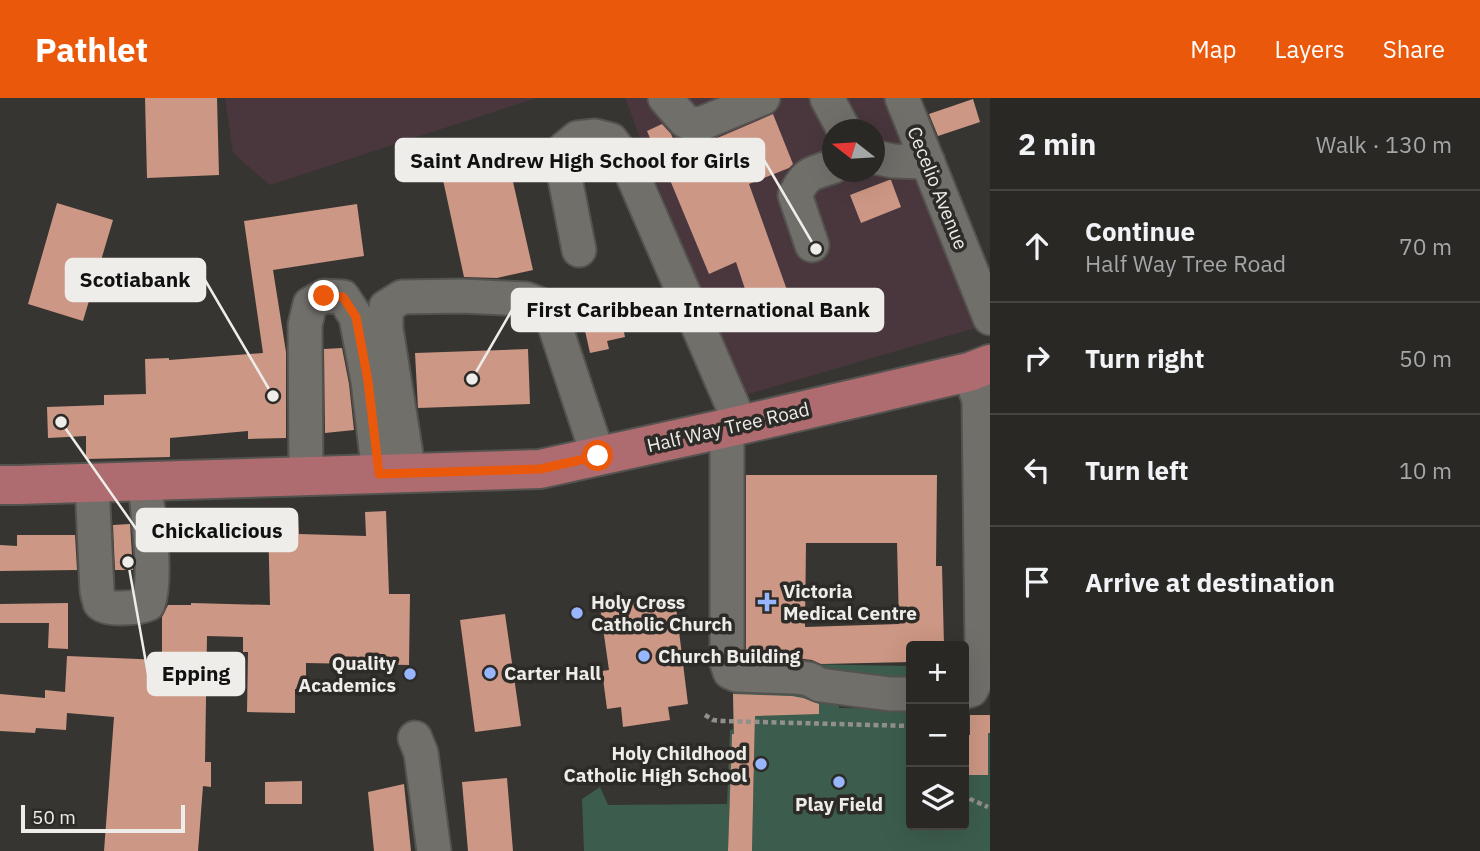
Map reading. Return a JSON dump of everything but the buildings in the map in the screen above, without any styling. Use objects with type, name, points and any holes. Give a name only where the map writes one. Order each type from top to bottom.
[{"type":"main road","name":"Half Way Tree Road","points":[[0,485],[540,469],[734,427],[979,368]]},
{"type":"street","points":[[665,98],[685,121],[698,125],[763,98]]},
{"type":"street","points":[[827,98],[838,119]]},
{"type":"street","name":"Cecelio Avenue","points":[[902,98],[990,318]]},
{"type":"street","points":[[579,250],[563,168],[564,149],[578,138],[595,136],[611,140],[626,160],[734,427],[727,663],[730,672],[737,675],[794,677],[809,679],[820,685],[906,694]]},
{"type":"street","points":[[885,160],[928,162]]},
{"type":"street","points":[[812,245],[795,195],[802,180],[822,170]]},
{"type":"street","points":[[306,476],[305,324],[310,304],[324,296],[343,297],[356,317],[368,381],[394,473]]},
{"type":"street","points":[[394,473],[386,307],[402,297],[527,299],[541,305],[553,320],[598,456]]},
{"type":"street","points":[[969,691],[978,676],[982,644],[979,368]]},
{"type":"street","points":[[92,483],[97,592],[100,603],[105,607],[140,608],[148,604],[151,596],[152,564],[145,481]]},
{"type":"street","points":[[415,738],[421,753],[434,851]]},
{"type":"path","points":[[705,715],[722,721],[906,726]]},
{"type":"path","points":[[969,798],[988,807]]},
{"type":"shaded area","points":[[225,98],[536,98],[270,185],[233,153]]},
{"type":"shaded area","points":[[625,98],[886,98],[982,326],[738,397]]},
{"type":"green space","points":[[733,663],[906,666],[906,687],[839,687],[839,708],[906,709],[906,830],[969,830],[969,775],[988,775],[990,733],[990,851],[752,851],[755,725],[741,734],[732,734],[728,851],[584,851],[582,799],[600,787],[608,805],[727,804],[730,730],[733,729]]},
{"type":"place","name":"Saint Andrew High School for Girls","points":[[816,249]]},
{"type":"place","name":"First Caribbean International Bank","points":[[472,379]]},
{"type":"place","name":"Scotiabank","points":[[273,396]]},
{"type":"place","name":"Chickalicious","points":[[61,422]]},
{"type":"place","name":"Epping","points":[[128,562]]},
{"type":"place","name":"Victoria Medical Centre","points":[[767,602]]},
{"type":"place","name":"Holy Cross Catholic Church","points":[[577,613]]},
{"type":"place","name":"Church Building","points":[[644,656]]},
{"type":"place","name":"Carter Hall","points":[[490,673]]},
{"type":"place","name":"Quality Academics","points":[[410,674]]},
{"type":"place","name":"Holy Childhood Catholic High School","points":[[761,764]]},
{"type":"place","name":"Play Field","points":[[839,782]]},
{"type":"route","points":[[324,296],[343,297],[356,317],[368,381],[379,474],[540,469],[598,456]]}]
